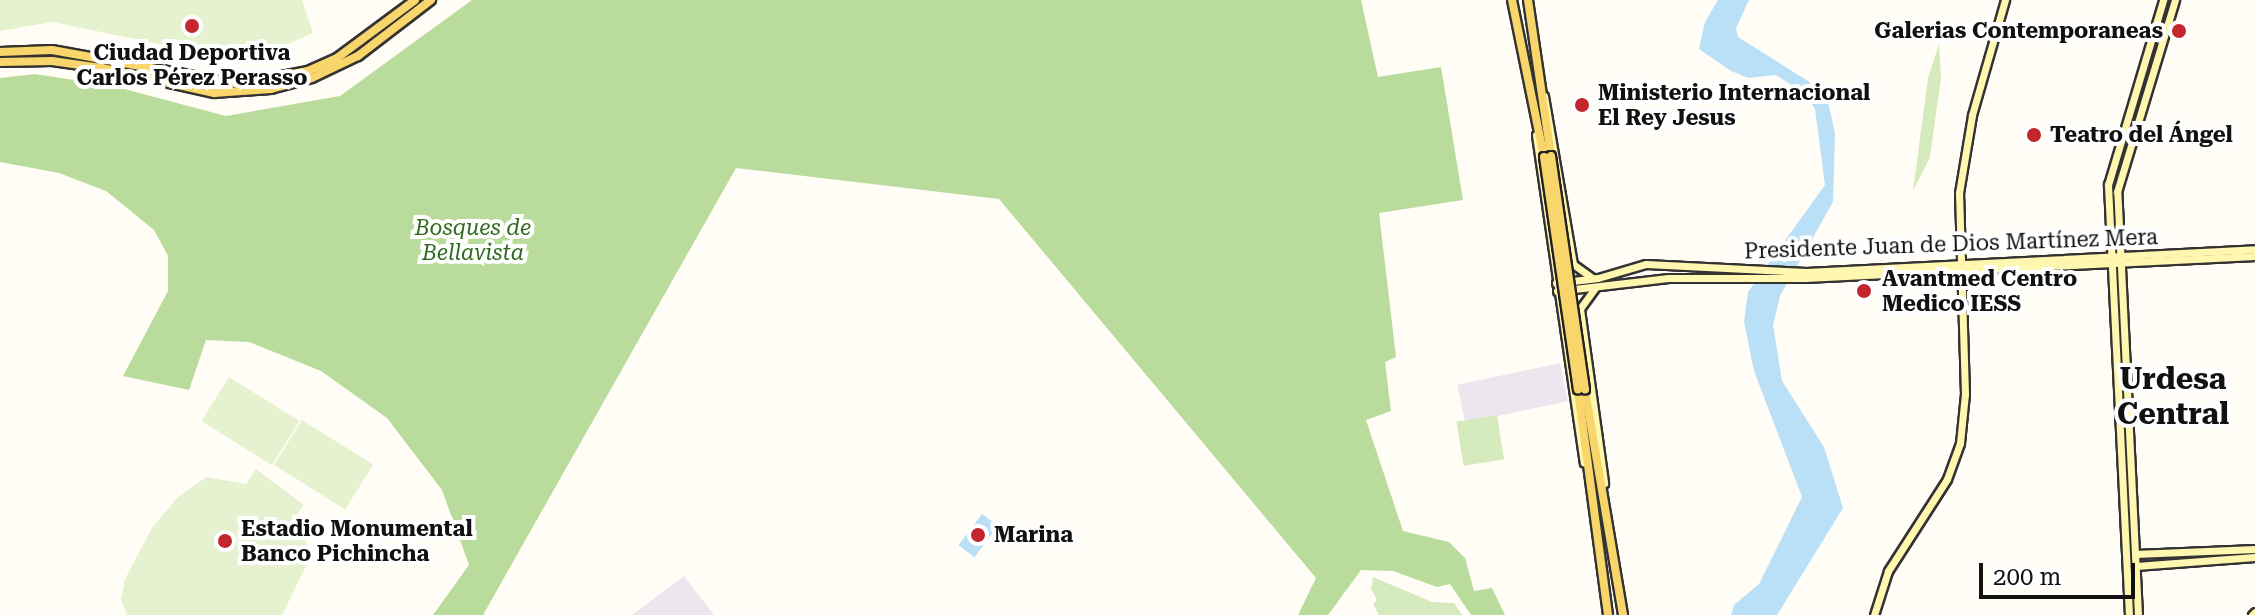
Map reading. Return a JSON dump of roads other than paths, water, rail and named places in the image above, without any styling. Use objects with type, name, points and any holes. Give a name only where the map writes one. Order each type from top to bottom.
[{"type":"main road","points":[[0,52],[52,50],[239,84],[308,71],[337,58],[415,0]]},
{"type":"main road","points":[[0,62],[52,61],[102,68],[214,93],[271,89],[312,78],[358,56],[431,0]]},
{"type":"main road","points":[[1512,0],[1536,121],[1556,287],[1608,615]]},
{"type":"main road","points":[[1528,0],[1571,252],[1577,270],[1600,282],[1588,293],[1580,309],[1623,615]]},
{"type":"main road","points":[[1874,615],[1888,571],[1947,479],[1960,443],[1965,394],[1958,267],[1964,153],[2005,0]]},
{"type":"main road","points":[[2129,615],[2108,185],[2163,0]]},
{"type":"main road","points":[[2138,615],[2122,314],[2114,260],[2117,192],[2175,0]]},
{"type":"main road","points":[[1544,96],[1548,156],[1582,390],[1604,483]]},
{"type":"main road","points":[[1536,121],[1548,156]]},
{"type":"main road","points":[[2116,160],[2125,163]]},
{"type":"main road","name":"Presidente Juan de Dios Martínez Mera","points":[[2114,260],[2255,249]]},
{"type":"main road","points":[[1552,254],[1563,264],[1571,252]]},
{"type":"main road","name":"Presidente Juan de Dios Martínez Mera","points":[[1556,287],[1658,278],[1806,275],[2255,256]]},
{"type":"main road","points":[[1655,264],[1658,278]]},
{"type":"main road","name":"Presidente Juan de Dios Martínez Mera","points":[[1600,282],[1636,266],[1655,264],[1732,275]]},
{"type":"main road","points":[[1636,266],[1631,275],[1639,281]]},
{"type":"main road","points":[[1560,310],[1570,300],[1580,309]]},
{"type":"main road","points":[[1582,390],[1586,473]]},
{"type":"main road","points":[[2118,432],[2122,444],[2129,446]]},
{"type":"main road","points":[[2119,451],[2128,455],[2132,488]]},
{"type":"main road","points":[[2135,554],[2255,549]]},
{"type":"main road","points":[[2136,566],[2255,557]]},
{"type":"water","points":[[1718,0],[1749,0],[1736,28],[1738,37],[1808,81],[1828,101],[1835,134],[1833,202],[1780,296],[1773,325],[1782,381],[1824,447],[1843,508],[1777,615],[1731,615],[1734,605],[1759,584],[1802,497],[1754,371],[1744,322],[1748,292],[1825,185],[1815,109],[1804,93],[1776,75],[1748,78],[1731,71],[1699,49],[1705,22]]},
{"type":"water","name":"Marina","points":[[982,514],[998,526],[975,557],[959,545]]},
{"type":"place","name":"Ciudad Deportiva Carlos Pérez Perasso","points":[[192,26]]},
{"type":"place","name":"Galerias Contemporaneas","points":[[2179,31]]},
{"type":"place","name":"Ministerio Internacional El Rey Jesus","points":[[1582,105]]},
{"type":"place","name":"Teatro del Ángel","points":[[2034,135]]},
{"type":"place","name":"Avantmed Centro Medico IESS","points":[[1864,291]]},
{"type":"place","name":"Marina","points":[[978,535]]},
{"type":"place","name":"Estadio Monumental Banco Pichincha","points":[[225,541]]},
{"type":"district","name":"Urdesa Central","points":[[2173,396]]},
{"type":"park label","name":"Bosques de Bellavista","points":[[473,240]]}]
